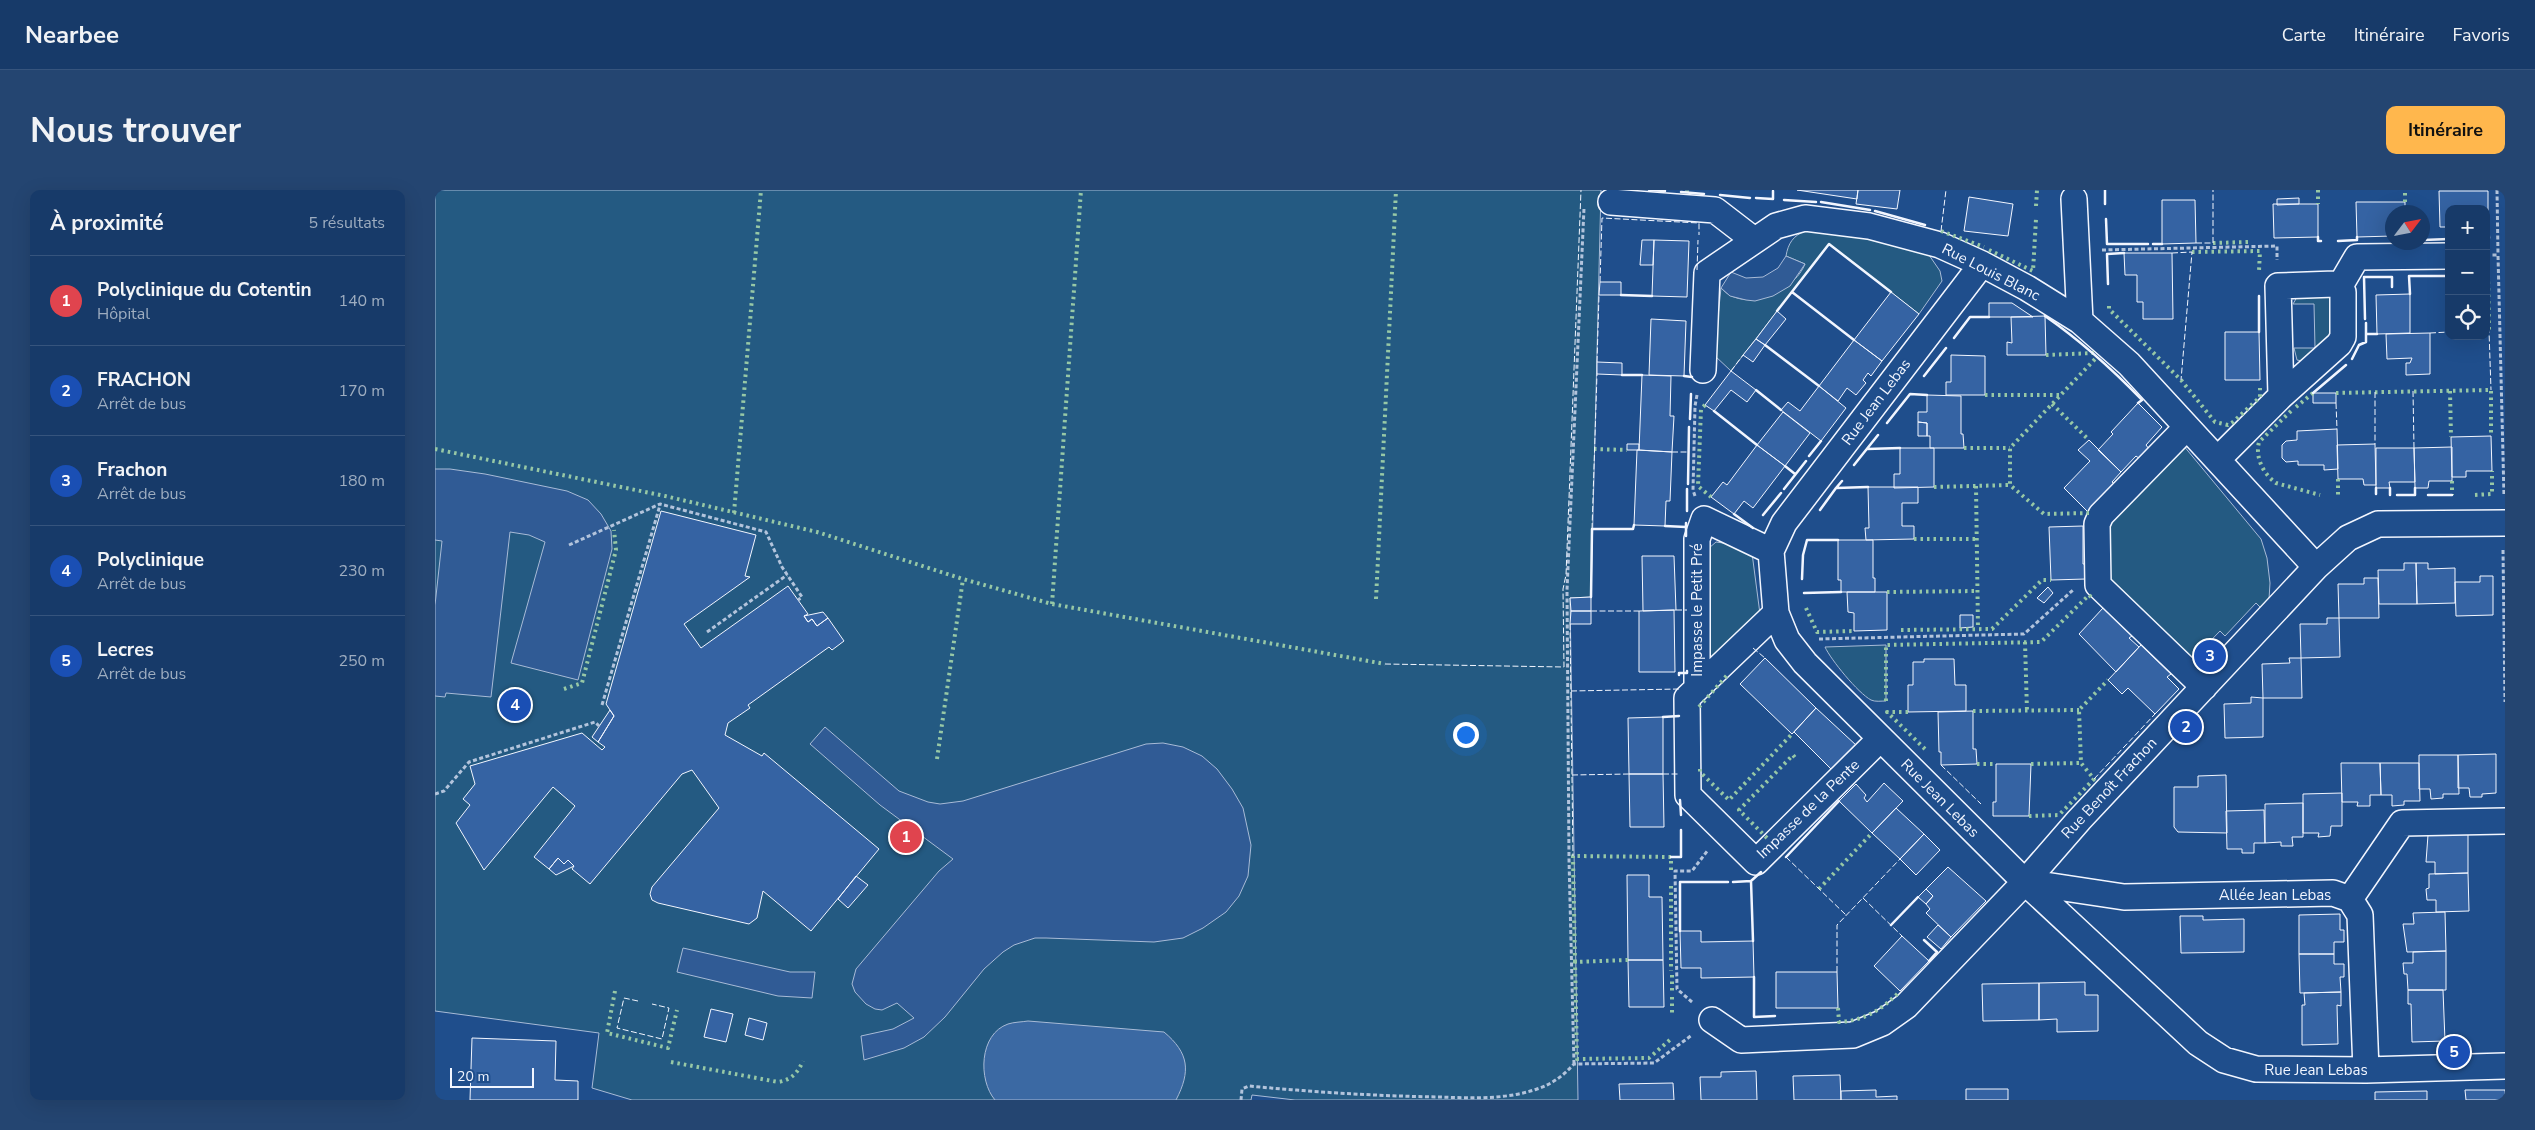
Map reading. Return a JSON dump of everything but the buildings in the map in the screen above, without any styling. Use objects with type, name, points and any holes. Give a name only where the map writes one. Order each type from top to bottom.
[{"type":"street","points":[[2074,199],[2080,321]]},
{"type":"street","points":[[1611,202],[1715,210],[1754,240]]},
{"type":"street","name":"Rue Louis Blanc","points":[[1703,370],[1707,273],[1776,226],[1805,218],[1869,226],[1940,245],[1982,264],[2027,288],[2080,321],[2129,364],[2316,566]]},
{"type":"street","points":[[2340,286],[2357,258],[2445,256]]},
{"type":"street","name":"Rue Jean Lebas","points":[[1982,264],[1784,523],[1771,551],[1776,613],[1787,640],[1805,663],[2025,882],[2198,1043],[2224,1060],[2256,1069],[2366,1070],[2505,1066]]},
{"type":"street","points":[[2218,459],[2281,396],[2339,344],[2343,337],[2343,292],[2340,286],[2335,284],[2278,286],[2281,396]]},
{"type":"street","points":[[2187,427],[2101,515],[2097,524],[2098,585],[2204,687]]},
{"type":"street","name":"Impasse le Petit Pré","points":[[1697,686],[1697,539],[1703,519],[1771,551]]},
{"type":"street","name":"Rue Benoît Frachon","points":[[1712,1020],[1741,1040],[1853,1035],[1882,1023],[1906,1006],[2025,882],[2079,820],[2316,566],[2348,538],[2378,524],[2505,523]]},
{"type":"street","points":[[1697,686],[1776,613]]},
{"type":"street","name":"Impasse de la Pente","points":[[1697,686],[1687,698],[1688,795],[1755,862],[1880,739]]},
{"type":"street","points":[[2350,899],[2402,824],[2505,821]]},
{"type":"street","name":"Allée Jean Lebas","points":[[2025,882],[2124,896],[2333,893],[2350,899],[2360,915],[2366,1070]]},
{"type":"path","points":[[2497,190],[2505,523],[2502,555],[2505,702]]},
{"type":"path","points":[[1241,1100],[1242,1089],[1249,1086],[1401,1097],[1483,1098],[1537,1089],[1560,1079],[1574,1064],[1569,859],[1567,600],[1584,206]]},
{"type":"path","points":[[2076,250],[2277,246],[2278,286]]},
{"type":"path","points":[[2490,255],[2498,255]]},
{"type":"path","points":[[1703,370],[1695,406],[1693,490],[1703,519]]},
{"type":"path","points":[[569,545],[660,504],[766,532],[787,575],[802,597],[798,600]]},
{"type":"path","points":[[602,705],[660,504]]},
{"type":"path","points":[[707,632],[787,575]]},
{"type":"path","points":[[1787,640],[2024,634],[2071,590],[2098,585]]},
{"type":"path","points":[[435,794],[444,791],[469,762],[595,722],[599,726]]},
{"type":"path","points":[[1574,1064],[1654,1063],[1712,1020],[1677,988],[1675,871],[1692,871],[1724,830]]},
{"type":"shaded area","points":[[435,190],[1601,190],[1591,597],[1570,598],[1578,1100],[1295,1100],[1252,1095],[1251,1100],[632,1100],[592,1088],[599,1033],[435,1011]]},
{"type":"shaded area","points":[[1806,231],[1868,239],[1929,255],[1940,271],[1942,281],[1919,314],[1829,244],[1731,371],[1714,355],[1721,288],[1731,296],[1742,299],[1755,299],[1780,291],[1799,274],[1805,264],[1786,256],[1792,241]]},
{"type":"shaded area","points":[[1786,256],[1805,264],[1790,286],[1773,296],[1755,301],[1746,300],[1730,296],[1721,288],[1731,272],[1746,278],[1763,277],[1778,268]]},
{"type":"shaded area","points":[[2326,296],[2331,299],[2335,333],[2302,361],[2297,360],[2294,348],[2315,348],[2314,304],[2293,304],[2297,297]]},
{"type":"shaded area","points":[[2183,445],[2261,539],[2267,558],[2270,583],[2269,599],[2262,609],[2256,603],[2225,636],[2220,631],[2190,662],[2113,586],[2106,572],[2107,525]]},
{"type":"shaded area","points":[[435,469],[485,474],[567,491],[588,500],[601,514],[611,531],[612,549],[578,680],[511,663],[545,542],[529,535],[510,532],[491,697],[446,693],[445,697],[435,696],[435,605],[442,541],[435,540]]},
{"type":"shaded area","points":[[1716,542],[1744,546],[1752,553],[1760,614],[1709,661],[1709,548]]},
{"type":"shaded area","points":[[1886,645],[1886,701],[1871,700],[1859,691],[1839,668],[1825,647]]},
{"type":"shaded area","points":[[825,727],[899,791],[928,802],[940,804],[963,801],[1146,744],[1163,743],[1183,747],[1202,756],[1217,769],[1243,808],[1251,845],[1248,876],[1239,896],[1226,912],[1203,928],[1183,938],[1154,942],[1035,938],[1014,945],[984,969],[945,1017],[924,1037],[904,1048],[864,1060],[861,1036],[893,1029],[914,1018],[897,1003],[882,1010],[875,1009],[866,1004],[855,992],[852,984],[856,969],[939,871],[953,859],[880,805],[810,744]]},
{"type":"shaded area","points":[[683,948],[790,972],[815,972],[812,998],[778,996],[677,972]]},
{"type":"shaded area","points":[[1028,1021],[1164,1032],[1179,1047],[1183,1055],[1185,1071],[1181,1090],[1176,1100],[995,1100],[989,1091],[984,1070],[984,1058],[991,1037],[998,1029],[1010,1023]]},
{"type":"hedge","points":[[734,513],[761,190]]},
{"type":"hedge","points":[[1052,604],[1081,190]]},
{"type":"hedge","points":[[1376,599],[1396,190]]},
{"type":"hedge","points":[[2036,206],[2037,190]]},
{"type":"hedge","points":[[2318,190],[2318,204]]},
{"type":"hedge","points":[[2405,190],[2405,202]]},
{"type":"hedge","points":[[1989,250],[2033,271],[2036,219]]},
{"type":"hedge","points":[[1941,231],[1984,247]]},
{"type":"hedge","points":[[2213,243],[2248,242]]},
{"type":"hedge","points":[[2192,252],[2260,251],[2259,271]]},
{"type":"hedge","points":[[2109,306],[2109,309],[2181,380],[2215,422],[2228,425],[2233,422],[2260,397],[2260,388]]},
{"type":"hedge","points":[[2046,355],[2094,353]]},
{"type":"hedge","points":[[2089,513],[2044,514],[2010,485],[2010,448],[2097,357]]},
{"type":"hedge","points":[[2336,393],[2491,390],[2491,436]]},
{"type":"hedge","points":[[2450,391],[2451,437]]},
{"type":"hedge","points":[[2296,407],[2313,393]]},
{"type":"hedge","points":[[1985,395],[2060,395]]},
{"type":"hedge","points":[[2052,404],[2089,440]]},
{"type":"hedge","points":[[1705,405],[1701,409],[1698,486],[1711,497]]},
{"type":"hedge","points":[[2291,411],[2259,442],[2258,453],[2261,465],[2267,475],[2276,483],[2320,495]]},
{"type":"hedge","points":[[1964,448],[2010,448]]},
{"type":"hedge","points":[[435,449],[665,496],[817,532],[963,579],[1052,604],[1385,664]]},
{"type":"hedge","points":[[1594,449],[1627,450]]},
{"type":"hedge","points":[[2475,495],[2492,494],[2492,471]]},
{"type":"hedge","points":[[2338,479],[2338,495]]},
{"type":"hedge","points":[[2452,481],[2452,495]]},
{"type":"hedge","points":[[1934,487],[2010,485]]},
{"type":"hedge","points":[[1976,486],[1978,629]]},
{"type":"hedge","points":[[564,689],[582,683],[616,550],[614,530]]},
{"type":"hedge","points":[[1914,539],[1976,539]]},
{"type":"hedge","points":[[937,759],[963,579]]},
{"type":"hedge","points":[[1901,630],[1992,629],[2042,580],[2051,580]]},
{"type":"hedge","points":[[1887,592],[1977,591]]},
{"type":"hedge","points":[[1886,676],[1886,645],[2041,642],[2089,595],[2092,598]]},
{"type":"hedge","points":[[1806,608],[1817,632],[1854,631]]},
{"type":"hedge","points":[[2025,642],[2027,711]]},
{"type":"hedge","points":[[1699,707],[1729,673]]},
{"type":"hedge","points":[[1886,679],[1886,701]]},
{"type":"hedge","points":[[2029,816],[2059,815],[2094,779],[2081,763],[2079,710],[2108,680]]},
{"type":"hedge","points":[[1973,711],[2079,710]]},
{"type":"hedge","points":[[1908,712],[1887,712],[1926,750]]},
{"type":"hedge","points":[[1700,769],[1700,772],[1729,800],[1792,734]]},
{"type":"hedge","points":[[1767,838],[1739,810],[1793,755],[1797,760]]},
{"type":"hedge","points":[[2031,764],[2081,763]]},
{"type":"hedge","points":[[1977,764],[1996,764]]},
{"type":"hedge","points":[[1819,889],[1872,833]]},
{"type":"hedge","points":[[1575,962],[1573,856],[1671,857],[1671,871]]},
{"type":"hedge","points":[[1671,886],[1671,971]]},
{"type":"hedge","points":[[1628,960],[1575,962],[1577,1059],[1649,1058],[1672,1038]]},
{"type":"hedge","points":[[1672,975],[1672,992]]},
{"type":"hedge","points":[[615,991],[607,1033],[668,1048],[677,1010]]},
{"type":"hedge","points":[[1838,1008],[1839,1022],[1857,1019],[1873,1013],[1900,991]]},
{"type":"hedge","points":[[1672,997],[1672,1013]]},
{"type":"hedge","points":[[671,1062],[778,1082],[794,1075],[803,1061]]},
{"type":"fence","points":[[1385,664],[1564,667],[1563,589],[1566,575],[1581,190]]},
{"type":"fence","points":[[1941,231],[1946,190]]},
{"type":"fence","points":[[2196,243],[2213,243],[2213,190]]},
{"type":"fence","points":[[1600,282],[1602,218],[1699,223],[1699,235]]},
{"type":"fence","points":[[1697,270],[1698,240]]},
{"type":"fence","points":[[2172,253],[2192,252],[2181,380]]},
{"type":"fence","points":[[1597,362],[1599,295]]},
{"type":"fence","points":[[2430,333],[2445,332]]},
{"type":"fence","points":[[2489,340],[2491,390]]},
{"type":"fence","points":[[1731,371],[1743,355]]},
{"type":"fence","points":[[1592,529],[1597,374]]},
{"type":"fence","points":[[2413,391],[2414,448]]},
{"type":"fence","points":[[2375,392],[2375,444]]},
{"type":"fence","points":[[2336,403],[2337,429]]},
{"type":"fence","points":[[1672,452],[1689,452]]},
{"type":"fence","points":[[1676,610],[1687,610]]},
{"type":"fence","points":[[1591,611],[1639,611]]},
{"type":"fence","points":[[1570,624],[1573,856]]},
{"type":"fence","points":[[1753,648],[1765,658]]},
{"type":"fence","points":[[1571,691],[1679,689]]},
{"type":"fence","points":[[2094,779],[2155,714]]},
{"type":"fence","points":[[1941,765],[1981,804]]},
{"type":"fence","points":[[1572,775],[1629,774]]},
{"type":"fence","points":[[1663,774],[1678,774]]},
{"type":"fence","points":[[1786,857],[1846,915]]},
{"type":"fence","points":[[1837,972],[1837,925],[1900,859]]},
{"type":"fence","points":[[1863,898],[1902,936]]},
{"type":"fence","points":[[638,1001],[624,998],[617,1028],[662,1039],[669,1008],[652,1004]]},
{"type":"wall","points":[[1649,190],[1665,191]]},
{"type":"wall","points":[[2105,190],[2105,204]]},
{"type":"wall","points":[[1756,198],[1773,199],[1773,191]]},
{"type":"wall","points":[[1681,192],[1704,194]]},
{"type":"wall","points":[[1720,195],[1750,198]]},
{"type":"wall","points":[[1784,200],[1816,202]]},
{"type":"wall","points":[[1821,202],[1870,210]]},
{"type":"wall","points":[[1875,211],[1925,225]]},
{"type":"wall","points":[[2106,219],[2107,244],[2148,244]]},
{"type":"wall","points":[[2318,237],[2318,241],[2321,241]]},
{"type":"wall","points":[[2338,241],[2357,240],[2357,237]]},
{"type":"wall","points":[[2430,240],[2445,239]]},
{"type":"wall","points":[[1777,311],[1829,244],[1891,292]]},
{"type":"wall","points":[[2153,244],[2162,244]]},
{"type":"wall","points":[[2108,284],[2107,254],[2124,253]]},
{"type":"wall","points":[[2410,294],[2409,276],[2445,276]]},
{"type":"wall","points":[[2365,319],[2364,277],[2392,277],[2392,287]]},
{"type":"wall","points":[[1792,292],[1854,340]]},
{"type":"wall","points":[[1621,295],[1652,296]]},
{"type":"wall","points":[[2259,296],[2259,332]]},
{"type":"wall","points":[[2045,316],[2084,345],[2108,366],[2142,400],[2138,403]]},
{"type":"wall","points":[[1954,338],[1970,317],[1989,317]]},
{"type":"wall","points":[[2366,323],[2366,334],[2377,334]]},
{"type":"wall","points":[[2352,359],[2359,345],[2366,342],[2366,334]]},
{"type":"wall","points":[[1765,345],[1819,386]]},
{"type":"wall","points":[[1924,376],[1946,348]]},
{"type":"wall","points":[[2313,393],[2346,365]]},
{"type":"wall","points":[[1622,375],[1642,375]]},
{"type":"wall","points":[[1684,376],[1692,377]]},
{"type":"wall","points":[[1756,390],[1781,410]]},
{"type":"wall","points":[[1690,419],[1691,394]]},
{"type":"wall","points":[[1887,423],[1910,394],[1927,395]]},
{"type":"wall","points":[[1714,411],[1757,445]]},
{"type":"wall","points":[[1688,484],[1689,427]]},
{"type":"wall","points":[[1854,465],[1878,435]]},
{"type":"wall","points":[[1809,456],[1821,441]]},
{"type":"wall","points":[[1867,449],[1900,448]]},
{"type":"wall","points":[[1784,489],[1806,461]]},
{"type":"wall","points":[[1785,466],[1795,474]]},
{"type":"wall","points":[[1836,488],[1842,481]]},
{"type":"wall","points":[[1820,510],[1836,488],[1868,487]]},
{"type":"wall","points":[[2376,488],[2376,494]]},
{"type":"wall","points":[[2390,488],[2390,495]]},
{"type":"wall","points":[[2397,495],[2415,495],[2415,488]]},
{"type":"wall","points":[[1687,489],[1687,511]]},
{"type":"wall","points":[[1763,515],[1781,493]]},
{"type":"wall","points":[[2428,495],[2452,495]]},
{"type":"wall","points":[[1734,514],[1753,528]]},
{"type":"wall","points":[[1686,523],[1686,536]]},
{"type":"wall","points":[[1591,597],[1592,529],[1633,529],[1634,525]]},
{"type":"wall","points":[[1665,526],[1686,527]]},
{"type":"wall","points":[[1802,579],[1803,555],[1807,540],[1838,540]]},
{"type":"wall","points":[[1804,593],[1841,592]]},
{"type":"wall","points":[[1679,675],[1679,673],[1687,673],[1687,671]]},
{"type":"wall","points":[[1663,717],[1679,716]]},
{"type":"wall","points":[[1680,800],[1681,815]]},
{"type":"wall","points":[[1786,857],[1839,801]]},
{"type":"wall","points":[[1671,857],[1681,857],[1681,830]]},
{"type":"wall","points":[[1733,882],[1751,881],[1761,872]]},
{"type":"wall","points":[[1751,881],[1753,941]]},
{"type":"wall","points":[[1680,931],[1680,882],[1728,882]]},
{"type":"wall","points":[[1891,925],[1918,897]]},
{"type":"wall","points":[[1924,940],[1937,952],[1929,961]]},
{"type":"wall","points":[[1754,977],[1754,1017],[1775,1016]]},
{"type":"place","name":"Frachon","points":[[2210,656]]},
{"type":"place","name":"Polyclinique","points":[[515,705]]},
{"type":"place","name":"FRACHON","points":[[2186,727]]},
{"type":"place","name":"Polyclinique du Cotentin","points":[[906,837]]},
{"type":"place","name":"Lecres","points":[[2454,1052]]}]
